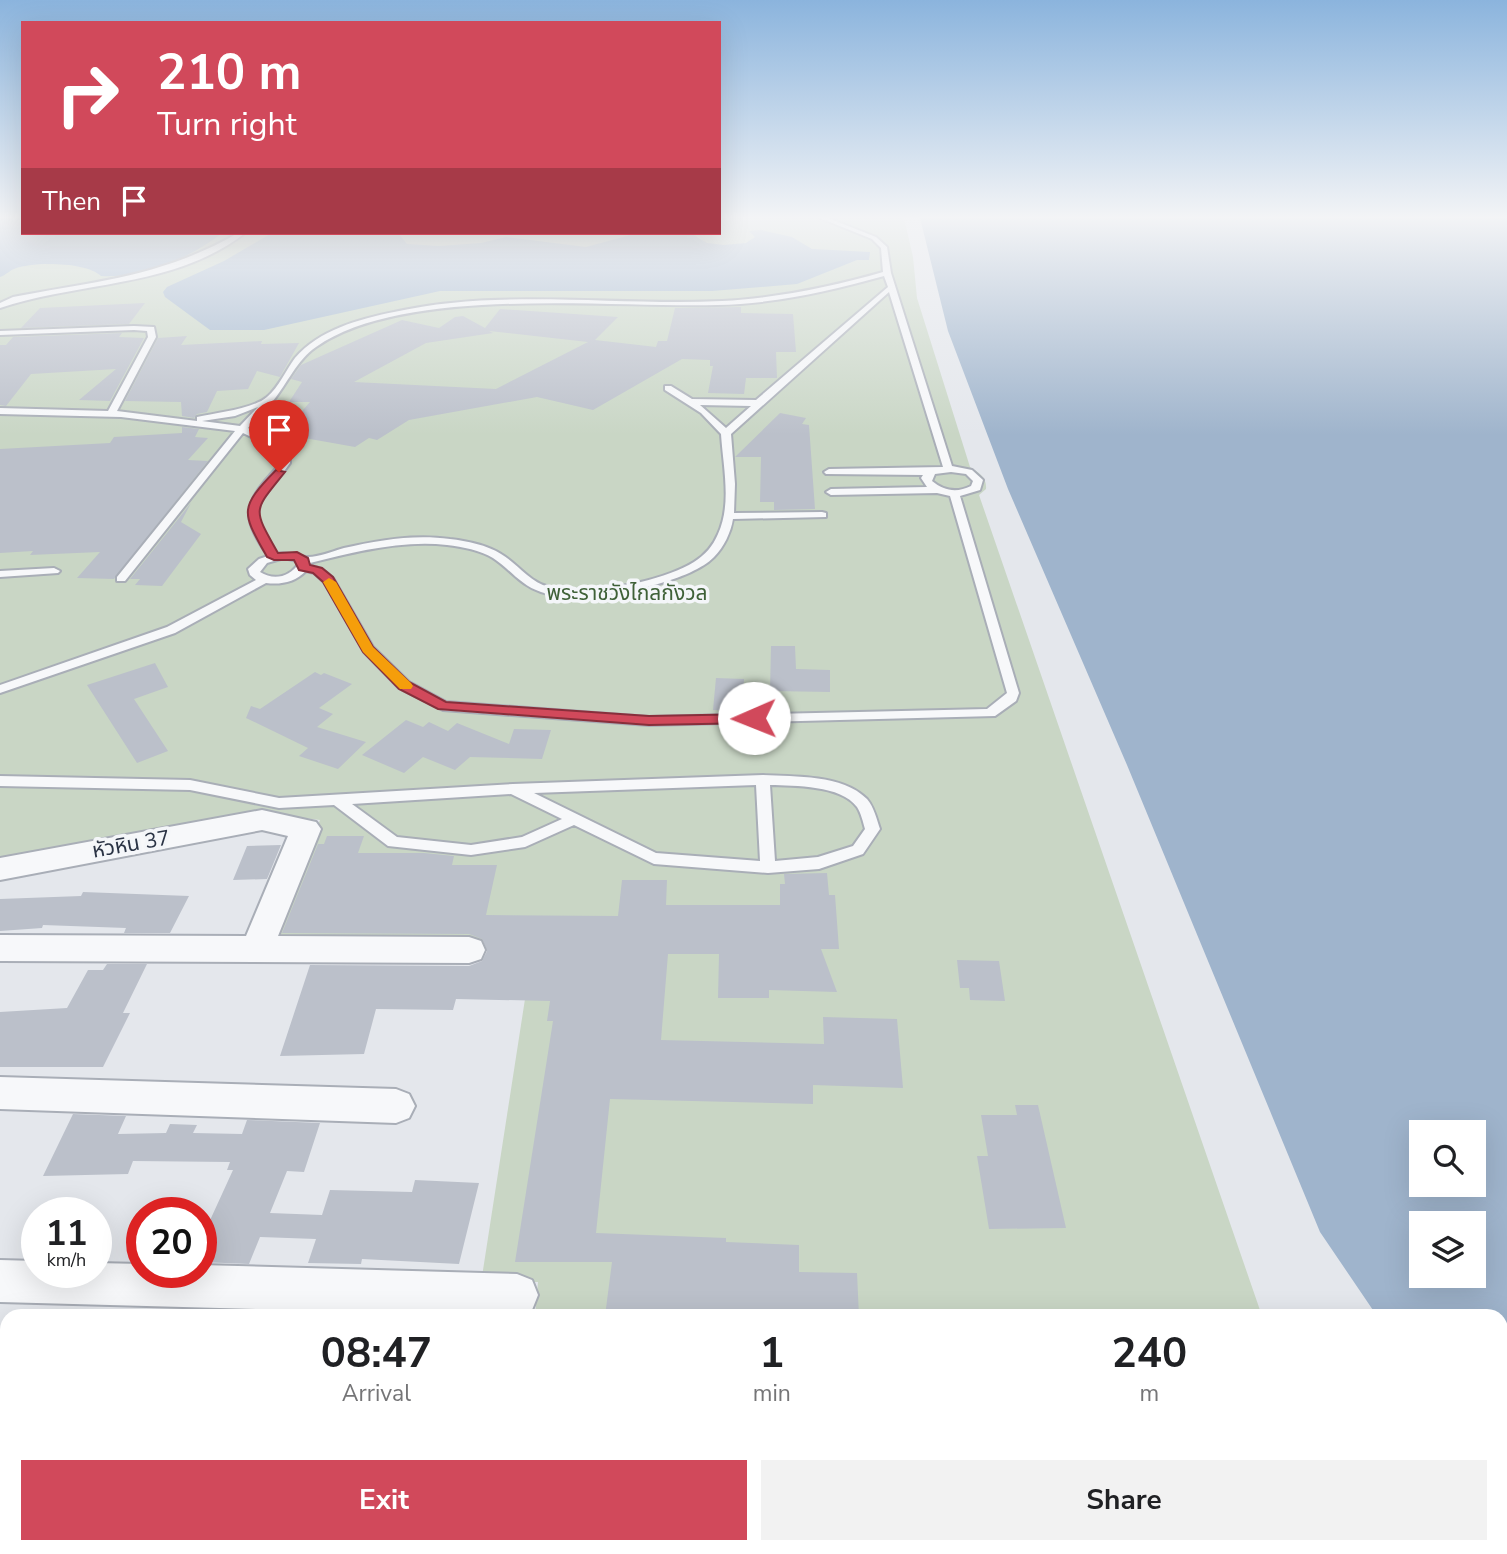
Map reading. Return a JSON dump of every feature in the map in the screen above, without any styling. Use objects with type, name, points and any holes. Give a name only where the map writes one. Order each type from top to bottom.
[{"type":"street","name":"หัวหิน 37","points":[[0,869],[262,820],[306,829],[257,948]]},
{"type":"street","points":[[0,948],[468,950]]},
{"type":"street","points":[[0,1093],[396,1106]]},
{"type":"street","points":[[0,1281],[517,1295]]},
{"type":"lane","points":[[0,306],[16,299],[66,291]]},
{"type":"lane","points":[[121,579],[242,429],[270,399],[299,359],[313,345],[335,333],[372,320],[443,308],[499,303],[721,303],[822,291]]},
{"type":"lane","points":[[726,433],[824,342],[855,320],[873,300],[887,291]]},
{"type":"lane","points":[[893,291],[948,469]]},
{"type":"lane","points":[[0,333],[151,329],[152,337],[111,414]]},
{"type":"lane","points":[[0,689],[171,630],[264,580],[284,579],[298,573],[304,564],[387,544],[447,542],[472,546],[496,555],[526,582],[549,592],[582,594],[625,588],[682,572],[709,556],[724,533],[730,516],[726,433],[704,411],[668,388]]},
{"type":"lane","points":[[175,420],[232,414],[270,399]]},
{"type":"lane","points":[[690,402],[759,402]]},
{"type":"lane","points":[[0,411],[111,414],[175,420],[242,429],[275,445],[285,456],[285,463],[261,492],[253,506],[252,518],[274,557]]},
{"type":"lane","points":[[829,472],[932,472],[948,469],[969,472],[978,480],[976,488],[971,491],[954,494],[938,490],[831,492]]},
{"type":"lane","points":[[932,472],[926,478],[927,482],[938,490]]},
{"type":"lane","points":[[264,580],[257,577],[254,569],[262,561],[274,557],[291,555],[318,571],[328,580],[368,649],[404,685],[443,706],[649,721],[990,713],[1011,698],[1013,693],[954,494]]},
{"type":"lane","points":[[730,516],[822,515]]},
{"type":"lane","points":[[0,574],[54,571]]},
{"type":"lane","points":[[0,781],[190,785],[279,803],[513,789],[763,780],[810,782],[847,791],[863,804],[873,829],[858,850],[818,863],[768,867],[654,858],[513,789]]},
{"type":"lane","points":[[763,780],[768,867]]},
{"type":"lane","points":[[337,800],[393,842],[471,850],[525,842],[575,819]]},
{"type":"green space","name":"พระราชวังไกลกังวล","points":[[0,291],[916,291],[970,467],[985,481],[986,489],[979,495],[1260,1309],[536,1309],[538,1282],[481,1283],[534,941],[270,941],[320,820],[262,813],[0,858]]},
{"type":"water","points":[[164,291],[718,291],[440,291],[264,330],[210,330],[165,297]]},
{"type":"water","points":[[938,291],[1507,291],[1507,1309],[1372,1309],[1320,1232],[1127,765],[1008,489],[948,331]]},
{"type":"building","points":[[145,303],[129,324],[21,328],[40,308]]},
{"type":"building","points":[[741,307],[741,313],[793,314],[796,352],[776,352],[777,378],[746,378],[744,394],[708,393],[713,366],[710,366],[710,360],[682,359],[593,410],[537,397],[409,420],[377,440],[369,438],[355,447],[282,434],[310,402],[289,402],[302,382],[291,379],[301,365],[402,320],[439,328],[455,317],[463,316],[485,328],[500,309],[618,317],[595,340],[656,347],[658,341],[667,341],[675,308]],"holes":[[[489,331],[588,342],[496,389],[354,382],[426,343],[493,333]]]},
{"type":"building","points":[[122,333],[119,337],[144,338],[110,401],[79,400],[116,369],[31,374],[6,406],[0,405],[0,345],[6,345],[13,337]]},
{"type":"building","points":[[187,336],[181,345],[262,341],[261,344],[299,343],[280,377],[257,371],[248,389],[217,391],[207,412],[197,414],[194,418],[182,416],[181,402],[125,401],[158,338]]},
{"type":"building","points":[[780,413],[806,418],[802,424],[809,425],[815,509],[774,510],[774,502],[760,502],[761,457],[735,457]]},
{"type":"building","points":[[182,427],[199,429],[195,437],[208,438],[188,460],[208,461],[114,579],[77,578],[100,552],[30,555],[33,551],[0,553],[0,449],[110,443],[114,437],[182,433]]},
{"type":"building","points":[[191,503],[181,522],[201,534],[162,586],[135,585],[140,579],[130,579]]},
{"type":"building","points":[[771,646],[795,646],[796,669],[830,670],[830,692],[770,691]]},
{"type":"building","points":[[155,663],[168,687],[134,699],[168,751],[137,763],[87,685]]},
{"type":"building","points":[[315,672],[352,684],[319,708],[333,714],[317,727],[366,742],[338,769],[299,756],[308,748],[246,718],[251,706],[260,709]]},
{"type":"building","points":[[716,678],[744,679],[742,711],[713,710]]},
{"type":"building","points":[[406,720],[423,727],[429,722],[448,731],[457,723],[509,744],[514,729],[551,730],[542,759],[470,757],[455,770],[423,757],[404,773],[362,755]]},
{"type":"building","points":[[327,836],[364,836],[358,853],[424,853],[454,856],[452,865],[497,865],[486,915],[618,916],[622,880],[667,880],[666,905],[780,905],[780,884],[785,884],[784,874],[827,873],[829,895],[835,895],[839,949],[821,949],[837,992],[769,990],[769,998],[718,998],[719,954],[668,954],[661,1040],[824,1044],[823,1017],[897,1019],[903,1088],[813,1085],[813,1104],[610,1099],[596,1233],[726,1238],[726,1242],[799,1245],[799,1272],[857,1273],[859,1309],[606,1309],[612,1262],[515,1262],[553,1021],[547,1021],[550,1001],[456,999],[453,1010],[376,1009],[364,1054],[280,1056],[310,965],[469,966],[482,961],[487,951],[482,939],[469,934],[282,933],[318,844],[324,844]]},
{"type":"building","points":[[281,845],[267,879],[233,880],[247,846]]},
{"type":"building","points":[[83,892],[189,896],[170,933],[124,933],[126,928],[43,925],[42,928],[0,931],[0,899],[81,896]]},
{"type":"building","points":[[957,960],[999,961],[1005,1001],[970,1000],[969,988],[960,988]]},
{"type":"building","points":[[107,964],[147,964],[123,1013],[130,1013],[103,1067],[0,1067],[0,1012],[67,1008],[88,970],[103,970]]},
{"type":"building","points":[[1015,1105],[1038,1105],[1066,1228],[989,1229],[977,1156],[988,1156],[981,1115],[1017,1115]]},
{"type":"building","points":[[73,1114],[126,1116],[118,1134],[166,1133],[170,1124],[197,1125],[193,1133],[242,1134],[247,1120],[320,1123],[304,1172],[287,1171],[270,1213],[322,1215],[330,1190],[412,1192],[415,1180],[479,1183],[459,1264],[362,1259],[361,1264],[308,1263],[316,1239],[260,1237],[249,1264],[217,1263],[217,1205],[233,1170],[227,1170],[230,1162],[133,1161],[128,1174],[43,1176]]},
{"type":"slow traffic","points":[[329,582],[368,649],[405,686]]},
{"type":"route","points":[[279,472],[261,492],[253,506],[252,518],[258,533],[274,557],[297,556],[304,561],[303,567],[318,571],[328,580],[368,649],[404,685],[443,706],[649,721],[754,718]]}]
